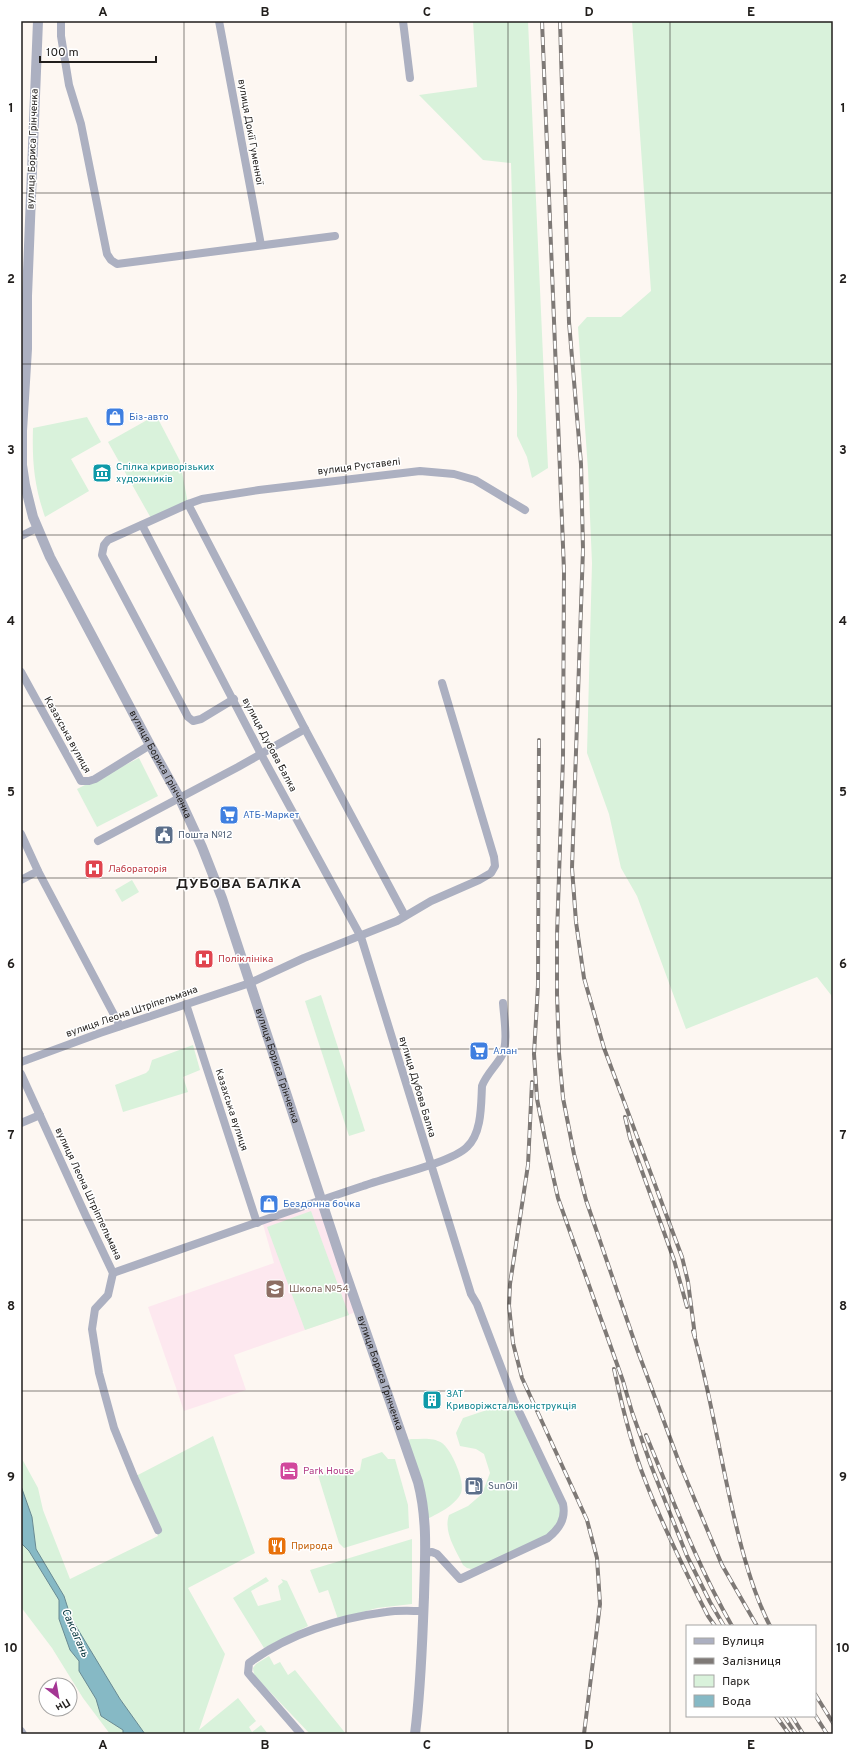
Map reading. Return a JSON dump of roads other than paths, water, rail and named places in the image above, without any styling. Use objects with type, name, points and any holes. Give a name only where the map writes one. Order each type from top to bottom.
[{"type":"street","name":"вулиця Бориса Грінченка","points":[[38,21],[23,363],[22,466],[26,492],[37,528],[60,578],[179,797],[211,868],[342,1263],[418,1482],[424,1503],[425,1553],[420,1692],[416,1734]]},
{"type":"street","points":[[61,21],[61,36],[69,85],[81,124],[107,254],[111,260],[117,264],[335,236]]},
{"type":"street","points":[[404,21],[410,78]]},
{"type":"street","name":"вулиця Докії Гуменної","points":[[221,22],[261,245]]},
{"type":"street","name":"вулиця Руставелі","points":[[234,699],[201,719],[190,720],[102,556],[104,545],[108,540],[202,499],[258,490],[420,471],[454,474],[475,480],[525,510]]},
{"type":"street","points":[[188,504],[305,729],[405,916]]},
{"type":"street","name":"вулиця Дубова Балка","points":[[142,525],[234,699],[261,754],[361,936],[430,1165],[471,1294],[477,1304],[514,1401],[563,1504],[564,1510],[561,1523],[557,1531],[548,1538],[460,1579],[437,1554],[432,1552],[425,1553]]},
{"type":"street","points":[[21,536],[37,528]]},
{"type":"street","name":"Казахська вулиця","points":[[21,672],[81,781],[95,779],[150,745]]},
{"type":"street","name":"вулиця Леона Штріпельмана","points":[[21,1062],[120,1026],[250,982],[397,921],[431,901],[491,873],[495,866],[494,857],[442,683]]},
{"type":"street","points":[[98,841],[305,729]]},
{"type":"street","points":[[21,834],[38,871],[120,1026]]},
{"type":"street","points":[[21,880],[38,871]]},
{"type":"street","points":[[113,1273],[322,1199],[430,1165],[464,1150],[474,1139],[484,1080],[504,1052],[505,1030],[503,1003]]},
{"type":"street","name":"Казахська вулиця","points":[[186,1004],[257,1222]]},
{"type":"street","name":"вулиця Леона Штріппельмана","points":[[21,1074],[113,1273],[108,1295],[95,1309],[92,1329],[99,1373],[114,1428],[158,1530]]},
{"type":"street","points":[[21,1123],[40,1114]]},
{"type":"street","points":[[301,1734],[248,1673],[249,1663],[263,1653],[300,1635],[349,1619],[387,1611],[423,1611]]},
{"type":"water","name":"Саксагань","points":[[21,1486],[32,1517],[36,1549],[64,1596],[71,1618],[120,1699],[145,1734],[123,1734],[123,1730],[101,1716],[96,1699],[79,1671],[79,1661],[70,1650],[59,1619],[59,1600],[29,1551],[21,1543]]},
{"type":"railway","points":[[542,21],[564,571],[563,757],[557,935],[559,1053],[563,1098],[574,1154],[586,1200],[637,1349],[679,1462],[722,1565],[756,1625]]},
{"type":"railway","points":[[560,21],[569,322],[581,464],[583,549],[572,868],[576,922],[584,978],[604,1048],[682,1257],[688,1282],[695,1336]]},
{"type":"railway","points":[[539,740],[538,985],[534,1054],[537,1099],[547,1149],[558,1198],[623,1381],[632,1412],[652,1468],[687,1556],[723,1625]]},
{"type":"railway","points":[[532,1082],[528,1165],[510,1284],[509,1306],[513,1343],[522,1378],[587,1520],[597,1558],[600,1604],[584,1734]]},
{"type":"railway","points":[[625,1117],[630,1138],[674,1260],[687,1307]]},
{"type":"railway","points":[[693,1331],[705,1379],[730,1501],[742,1551],[754,1589],[770,1625]]},
{"type":"railway","points":[[614,1369],[631,1439],[645,1480],[675,1549],[708,1616],[714,1625]]},
{"type":"railway","points":[[646,1435],[697,1556],[719,1603],[731,1625]]},
{"type":"railway","points":[[816,1696],[833,1723]]},
{"type":"railway","points":[[777,1717],[789,1734]]},
{"type":"railway","points":[[785,1717],[796,1734]]},
{"type":"railway","points":[[793,1717],[803,1734]]},
{"type":"railway","points":[[816,1717],[827,1734]]},
{"type":"place","name":"Біз-авто","points":[[115,417]]},
{"type":"place","name":"Спілка криворізьких художників","points":[[102,473]]},
{"type":"place","name":"АТБ-Маркет","points":[[229,815]]},
{"type":"place","name":"Пошта №12","points":[[164,835]]},
{"type":"place","name":"Лабораторія","points":[[94,869]]},
{"type":"place","name":"Поліклініка","points":[[204,959]]},
{"type":"place","name":"Алан","points":[[479,1051]]},
{"type":"place","name":"Бездонна бочка","points":[[269,1204]]},
{"type":"place","name":"Школа №54","points":[[275,1289]]},
{"type":"place","name":"ЗАТ Криворіжстальконструкція","points":[[432,1400]]},
{"type":"place","name":"Park House","points":[[289,1471]]},
{"type":"place","name":"SunOil","points":[[474,1486]]},
{"type":"place","name":"Природа","points":[[277,1546]]},
{"type":"district","name":"ДУБОВА БАЛКА","points":[[239,884]]}]
